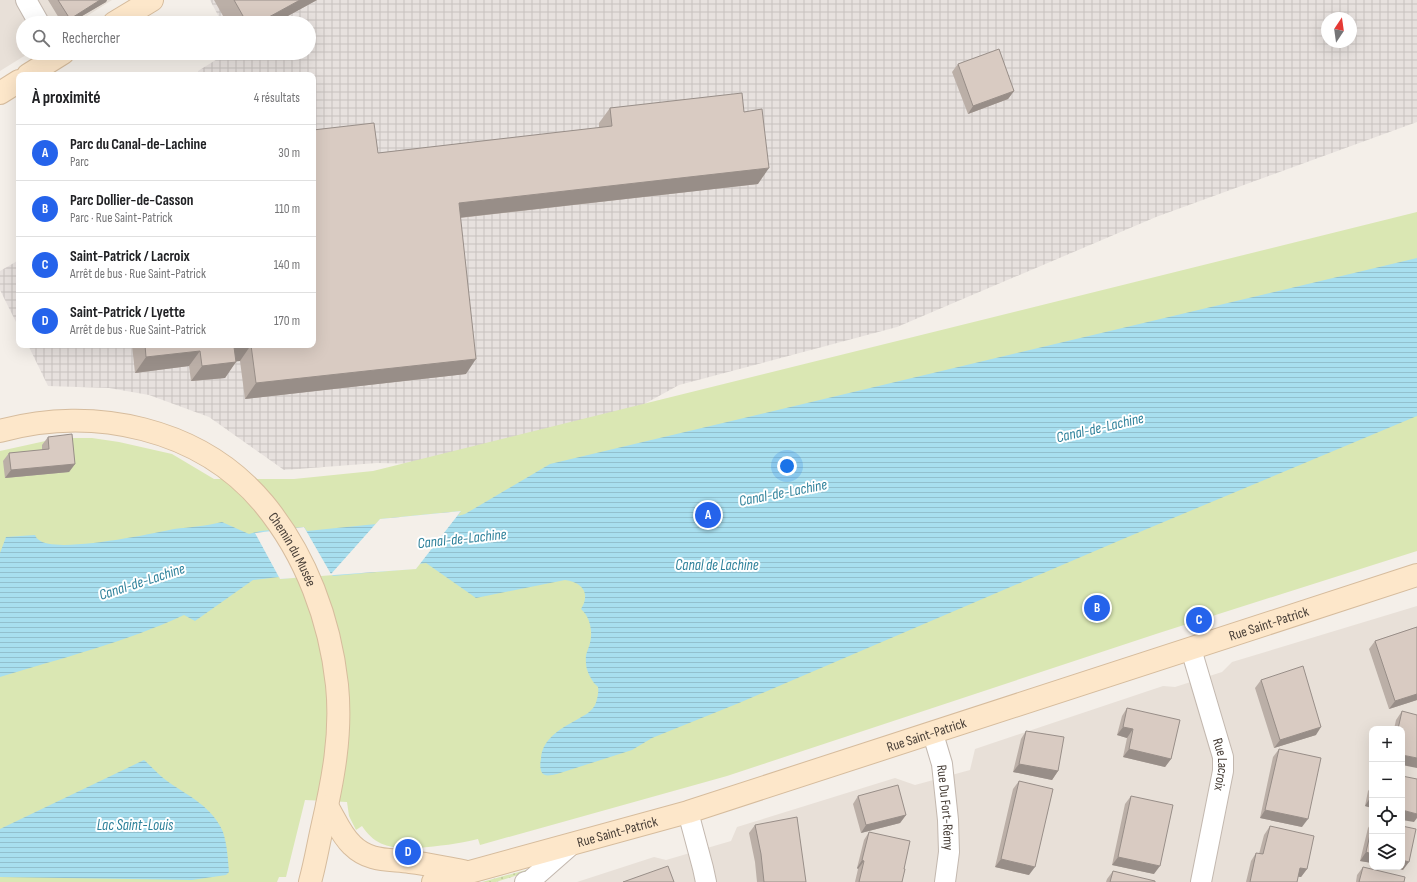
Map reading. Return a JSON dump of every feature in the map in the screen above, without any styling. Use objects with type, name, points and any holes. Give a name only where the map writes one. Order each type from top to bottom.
[{"type":"main road","points":[[126,16],[152,0]]},
{"type":"main road","points":[[33,72],[51,60]]},
{"type":"main road","points":[[0,93],[16,83]]},
{"type":"main road","name":"Chemin du Musée","points":[[0,431],[40,422],[72,420],[135,426],[161,434],[179,441],[207,456],[233,474],[263,503],[292,543],[308,576],[326,627],[337,684],[338,742],[327,806],[310,882]]},
{"type":"main road","name":"Rue Saint-Patrick","points":[[433,882],[688,812],[933,734],[1417,575]]},
{"type":"main road","points":[[327,806],[343,834],[351,844],[374,859],[410,862],[470,873]]},
{"type":"street","points":[[26,0],[35,16]]},
{"type":"street","name":"Rue Lacroix","points":[[1191,649],[1223,757],[1223,771],[1201,882]]},
{"type":"street","name":"Rue Du Fort-Rémy","points":[[933,734],[942,764],[948,820],[949,852],[945,882]]},
{"type":"street","points":[[688,812],[706,882]]},
{"type":"street","points":[[525,882],[530,880],[571,845]]},
{"type":"shaded area","points":[[0,0],[112,0],[87,16],[16,16],[16,60],[18,60],[0,71]]},
{"type":"shaded area","points":[[210,0],[1417,0],[1417,122],[1156,217],[897,327],[679,385],[542,460],[423,464],[377,463],[284,470],[209,417],[149,395],[109,388],[48,386],[29,348],[316,348],[316,72],[198,72],[216,60],[316,60],[316,16],[218,16]]},
{"type":"shaded area","points":[[16,262],[16,322],[0,290],[0,271]]},
{"type":"shaded area","points":[[1417,606],[1417,882],[577,882],[654,857],[666,860],[731,841],[737,827],[895,778],[915,785],[970,770],[975,749],[1163,686],[1175,687],[1222,672],[1232,662]]},
{"type":"green space","points":[[1417,212],[1417,551],[1159,633],[727,776],[480,845],[478,839],[456,844],[418,848],[418,842],[407,842],[406,848],[387,846],[371,837],[362,826],[356,830],[349,816],[347,802],[305,800],[286,877],[279,877],[277,882],[0,882],[0,451],[59,438],[92,438],[119,442],[172,454],[214,479],[294,479],[373,471]]},
{"type":"green space","points":[[526,870],[527,872],[496,882],[482,882]]},
{"type":"water","name":"Canal de Lachine","points":[[1417,258],[1417,416],[1123,539],[739,703],[652,738],[632,750],[557,774],[544,775],[541,771],[540,762],[545,745],[554,734],[592,710],[598,696],[598,687],[587,671],[586,666],[586,657],[591,634],[589,620],[581,609],[584,603],[585,593],[580,586],[571,581],[565,580],[476,598],[426,563],[419,564],[416,569],[333,576],[331,574],[253,580],[195,621],[184,615],[162,625],[117,641],[0,677],[0,553],[6,537],[35,535],[38,540],[48,544],[64,545],[104,542],[222,522],[249,534],[260,531],[304,527],[307,531],[376,524],[380,519],[461,511],[458,516],[465,514],[550,464]]},
{"type":"water","name":"Lac Saint-Louis","points":[[144,760],[167,781],[199,802],[213,815],[223,832],[229,872],[226,875],[192,880],[0,877],[0,829]]},
{"type":"pier","points":[[461,511],[416,569],[280,579],[255,533],[304,527],[331,574],[380,519]]},
{"type":"building","points":[[58,0],[100,0],[75,16],[68,16]]},
{"type":"building","points":[[234,0],[300,0],[271,16],[243,16]]},
{"type":"building","points":[[999,49],[1014,91],[973,106],[958,64]]},
{"type":"building","points":[[742,93],[744,112],[762,109],[769,168],[459,203],[476,359],[256,383],[251,348],[316,348],[316,130],[374,123],[378,153],[612,126],[610,108]]},
{"type":"building","points":[[145,348],[234,348],[236,362],[202,366],[200,351],[146,357]]},
{"type":"building","points":[[72,434],[75,464],[11,470],[9,453],[49,449],[48,437]]},
{"type":"building","points":[[1417,627],[1417,694],[1395,701],[1375,641]]},
{"type":"building","points":[[1303,666],[1321,727],[1280,740],[1261,680]]},
{"type":"building","points":[[1127,708],[1180,720],[1171,759],[1129,749],[1133,729],[1123,727]]},
{"type":"building","points":[[1402,711],[1417,715],[1417,758],[1405,756],[1405,726],[1399,726]]},
{"type":"building","points":[[1026,731],[1064,737],[1058,771],[1019,764]]},
{"type":"building","points":[[1279,749],[1321,758],[1308,819],[1265,810]]},
{"type":"building","points":[[1405,777],[1417,779],[1417,814],[1405,811]]},
{"type":"building","points":[[1019,781],[1053,789],[1035,867],[1001,859]]},
{"type":"building","points":[[898,785],[906,815],[866,825],[858,796]]},
{"type":"building","points":[[1131,796],[1173,805],[1160,866],[1118,857]]},
{"type":"building","points":[[797,817],[806,882],[764,882],[761,854],[755,825]]},
{"type":"building","points":[[1270,826],[1314,836],[1307,869],[1300,868],[1297,882],[1250,882],[1256,853],[1263,854]]},
{"type":"building","points":[[1405,827],[1416,829],[1409,862],[1405,861]]},
{"type":"building","points":[[869,832],[910,841],[902,882],[859,882],[864,861],[862,860]]},
{"type":"building","points":[[1369,839],[1369,853],[1366,852]]},
{"type":"building","points":[[668,866],[674,882],[623,882]]},
{"type":"building","points":[[1363,867],[1369,868],[1369,870],[1376,870],[1405,877],[1404,882],[1359,882]]},
{"type":"building","points":[[1113,871],[1155,881],[1155,882],[1110,882]]},
{"type":"place","name":"Parc du Canal-de-Lachine","points":[[708,515]]},
{"type":"place","name":"Parc Dollier-de-Casson","points":[[1097,608]]},
{"type":"place","name":"Saint-Patrick / Lacroix","points":[[1199,620]]},
{"type":"place","name":"Saint-Patrick / Lyette","points":[[408,852]]},
{"type":"water label","name":"Canal-de-Lachine","points":[[1100,428]]},
{"type":"water label","name":"Canal-de-Lachine","points":[[783,493]]},
{"type":"water label","name":"Canal-de-Lachine","points":[[462,539]]},
{"type":"water label","name":"Canal-de-Lachine","points":[[142,582]]}]
